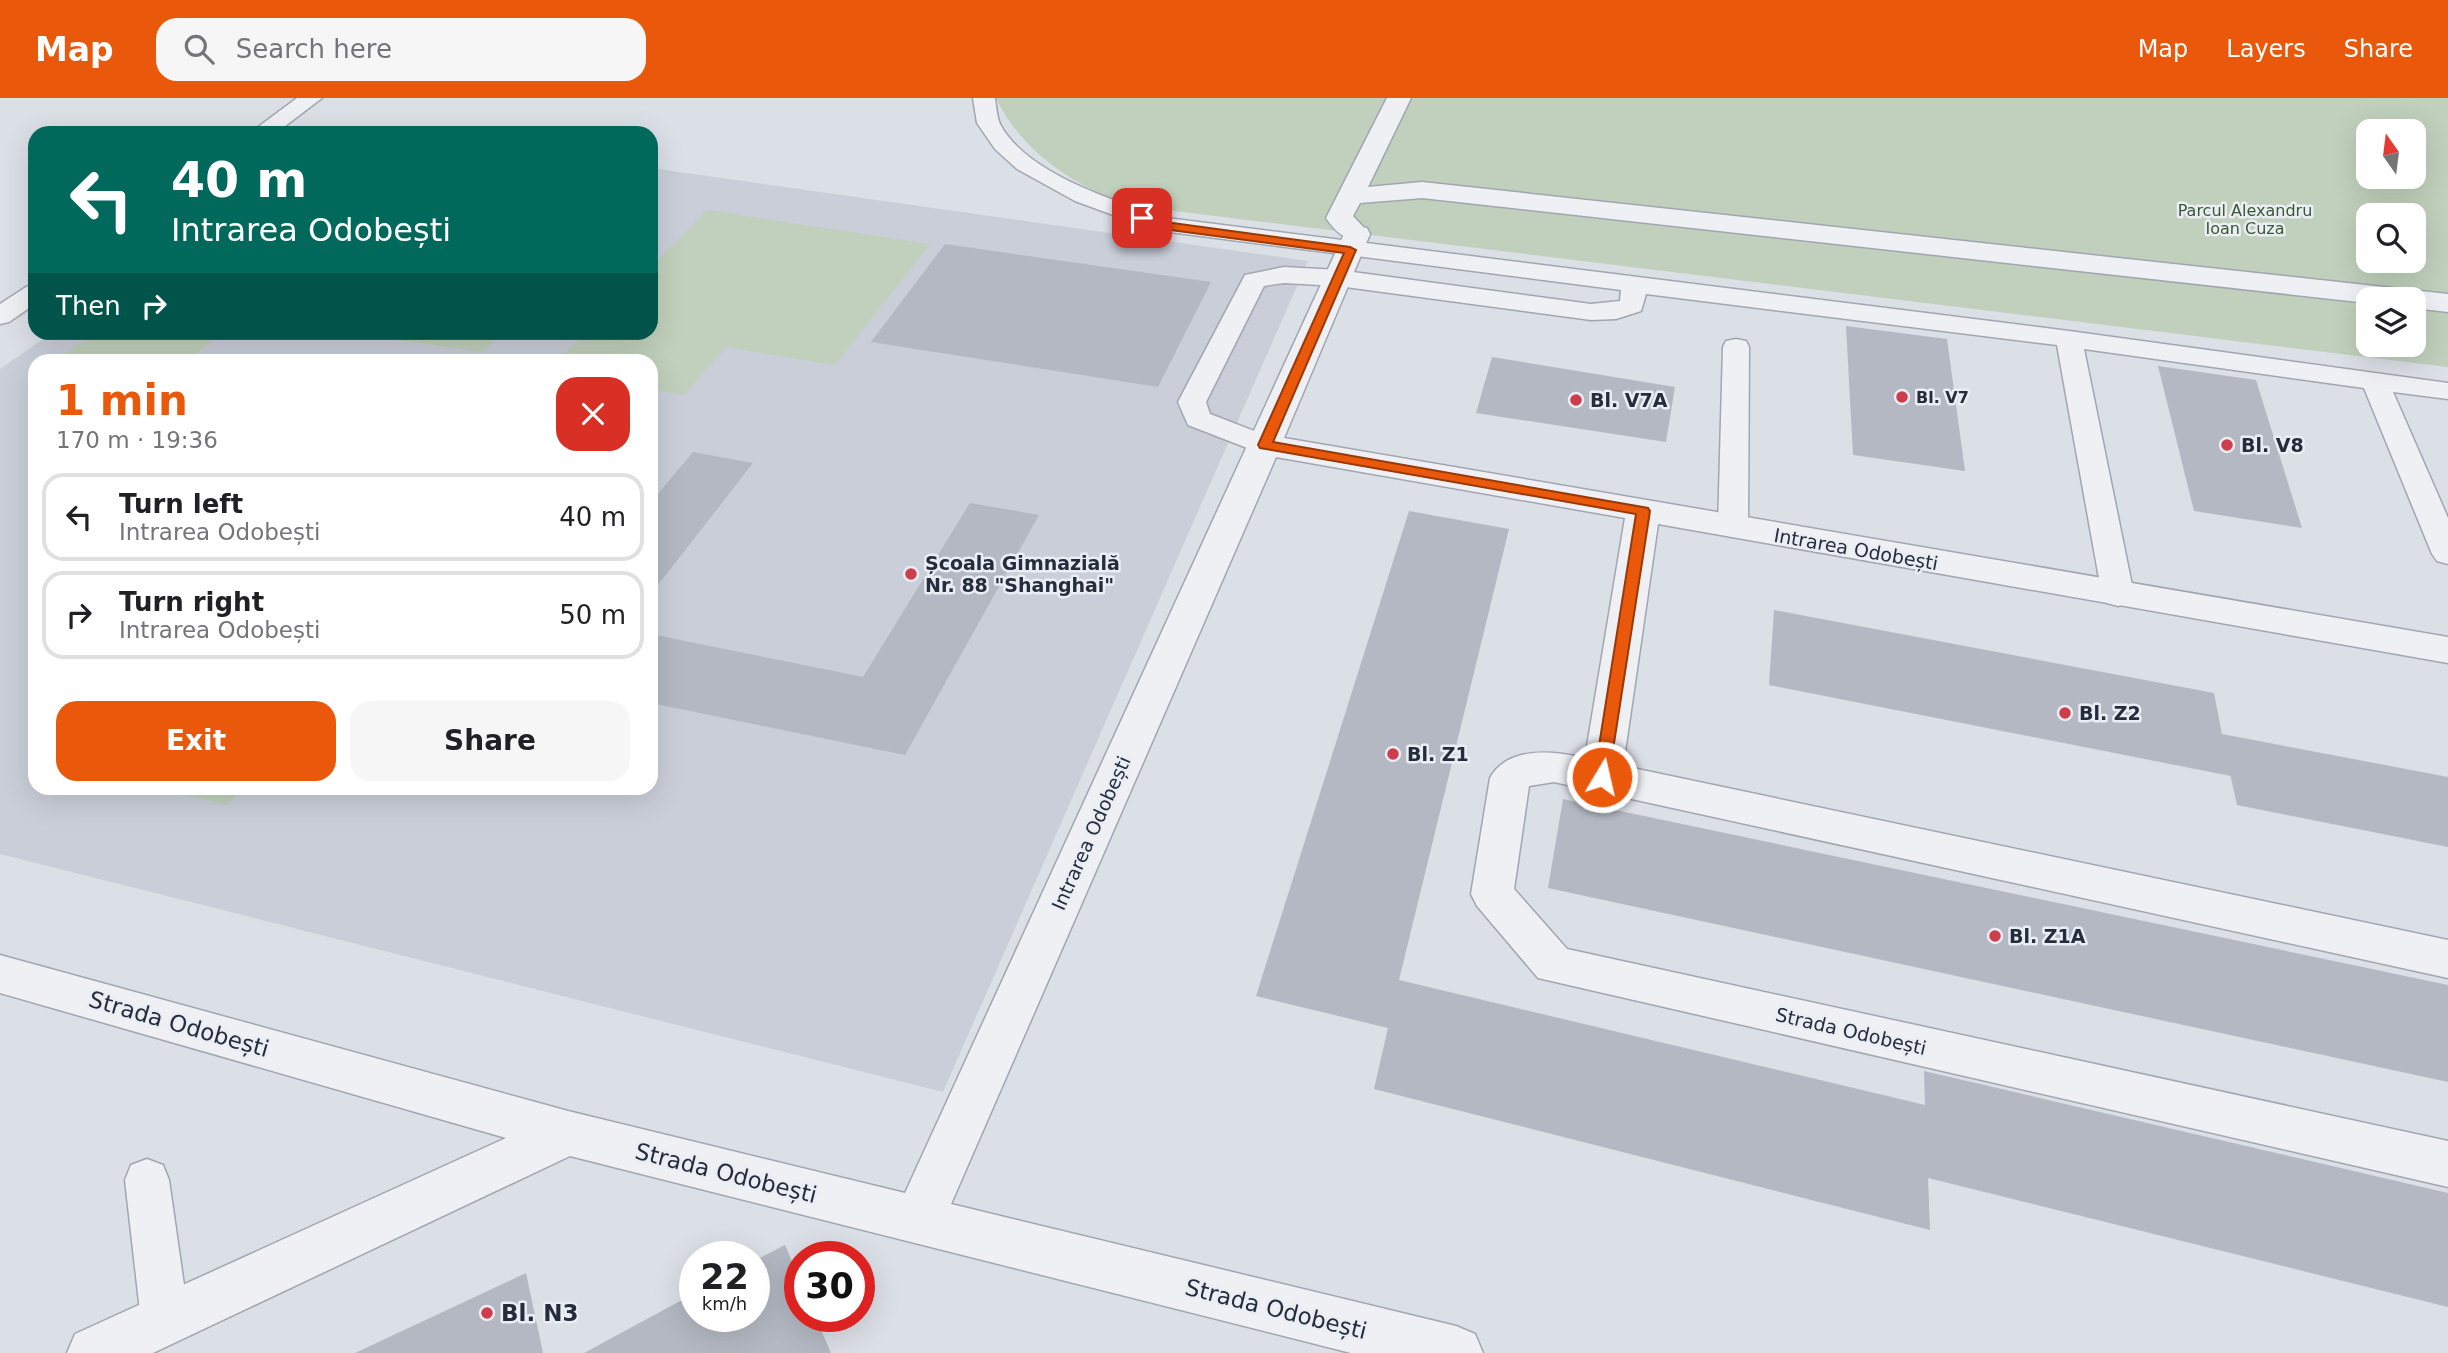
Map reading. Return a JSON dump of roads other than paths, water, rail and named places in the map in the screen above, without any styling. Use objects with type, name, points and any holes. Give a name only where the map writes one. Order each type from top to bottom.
[{"type":"street","points":[[1354,242],[1339,218],[1399,98]]},
{"type":"street","points":[[1351,196],[1422,190],[2448,303]]},
{"type":"street","name":"Intrarea Odobești","points":[[918,1221],[1354,242]]},
{"type":"street","name":"Intrarea Odobești","points":[[1265,445],[2118,595],[2448,650]]},
{"type":"street","points":[[1602,777],[1643,511]]},
{"type":"street","name":"Strada Odobești","points":[[2448,959],[1537,765],[1522,769],[1510,778],[1492,894],[1554,965],[2448,1164]]},
{"type":"street","name":"Strada Odobești","points":[[0,974],[568,1133],[1456,1353]]},
{"type":"street","points":[[94,1353],[568,1133]]},
{"type":"lane","points":[[271,126],[311,98]]},
{"type":"lane","points":[[984,98],[983,107],[998,138],[1029,167],[1098,203],[1163,225],[1354,242],[1635,283],[2069,338],[2448,391]]},
{"type":"lane","points":[[1265,445],[1198,419],[1192,402],[1254,280],[1284,275],[1338,278],[1591,312],[1616,311],[1632,305],[1635,283]]},
{"type":"lane","points":[[0,316],[28,297]]},
{"type":"lane","points":[[2069,338],[2118,595]]},
{"type":"lane","points":[[1733,527],[1736,346]]},
{"type":"lane","points":[[2374,379],[2448,554]]},
{"type":"lane","points":[[147,1180],[165,1320]]},
{"type":"place","name":"Bl. V7","points":[[1902,397]]},
{"type":"place","name":"Bl. V7A","points":[[1576,400]]},
{"type":"place","name":"Bl. V8","points":[[2227,445]]},
{"type":"place","name":"Școala Gimnazială Nr. 88 \"Shanghai\"","points":[[911,574]]},
{"type":"place","name":"Bl. Z2","points":[[2065,713]]},
{"type":"place","name":"Bl. Z1","points":[[1393,754]]},
{"type":"place","name":"Bl. Z1A","points":[[1995,936]]},
{"type":"place","name":"Bl. N3","points":[[487,1313]]},
{"type":"park label","name":"Parcul Alexandru Ioan Cuza","points":[[2245,219]]}]
